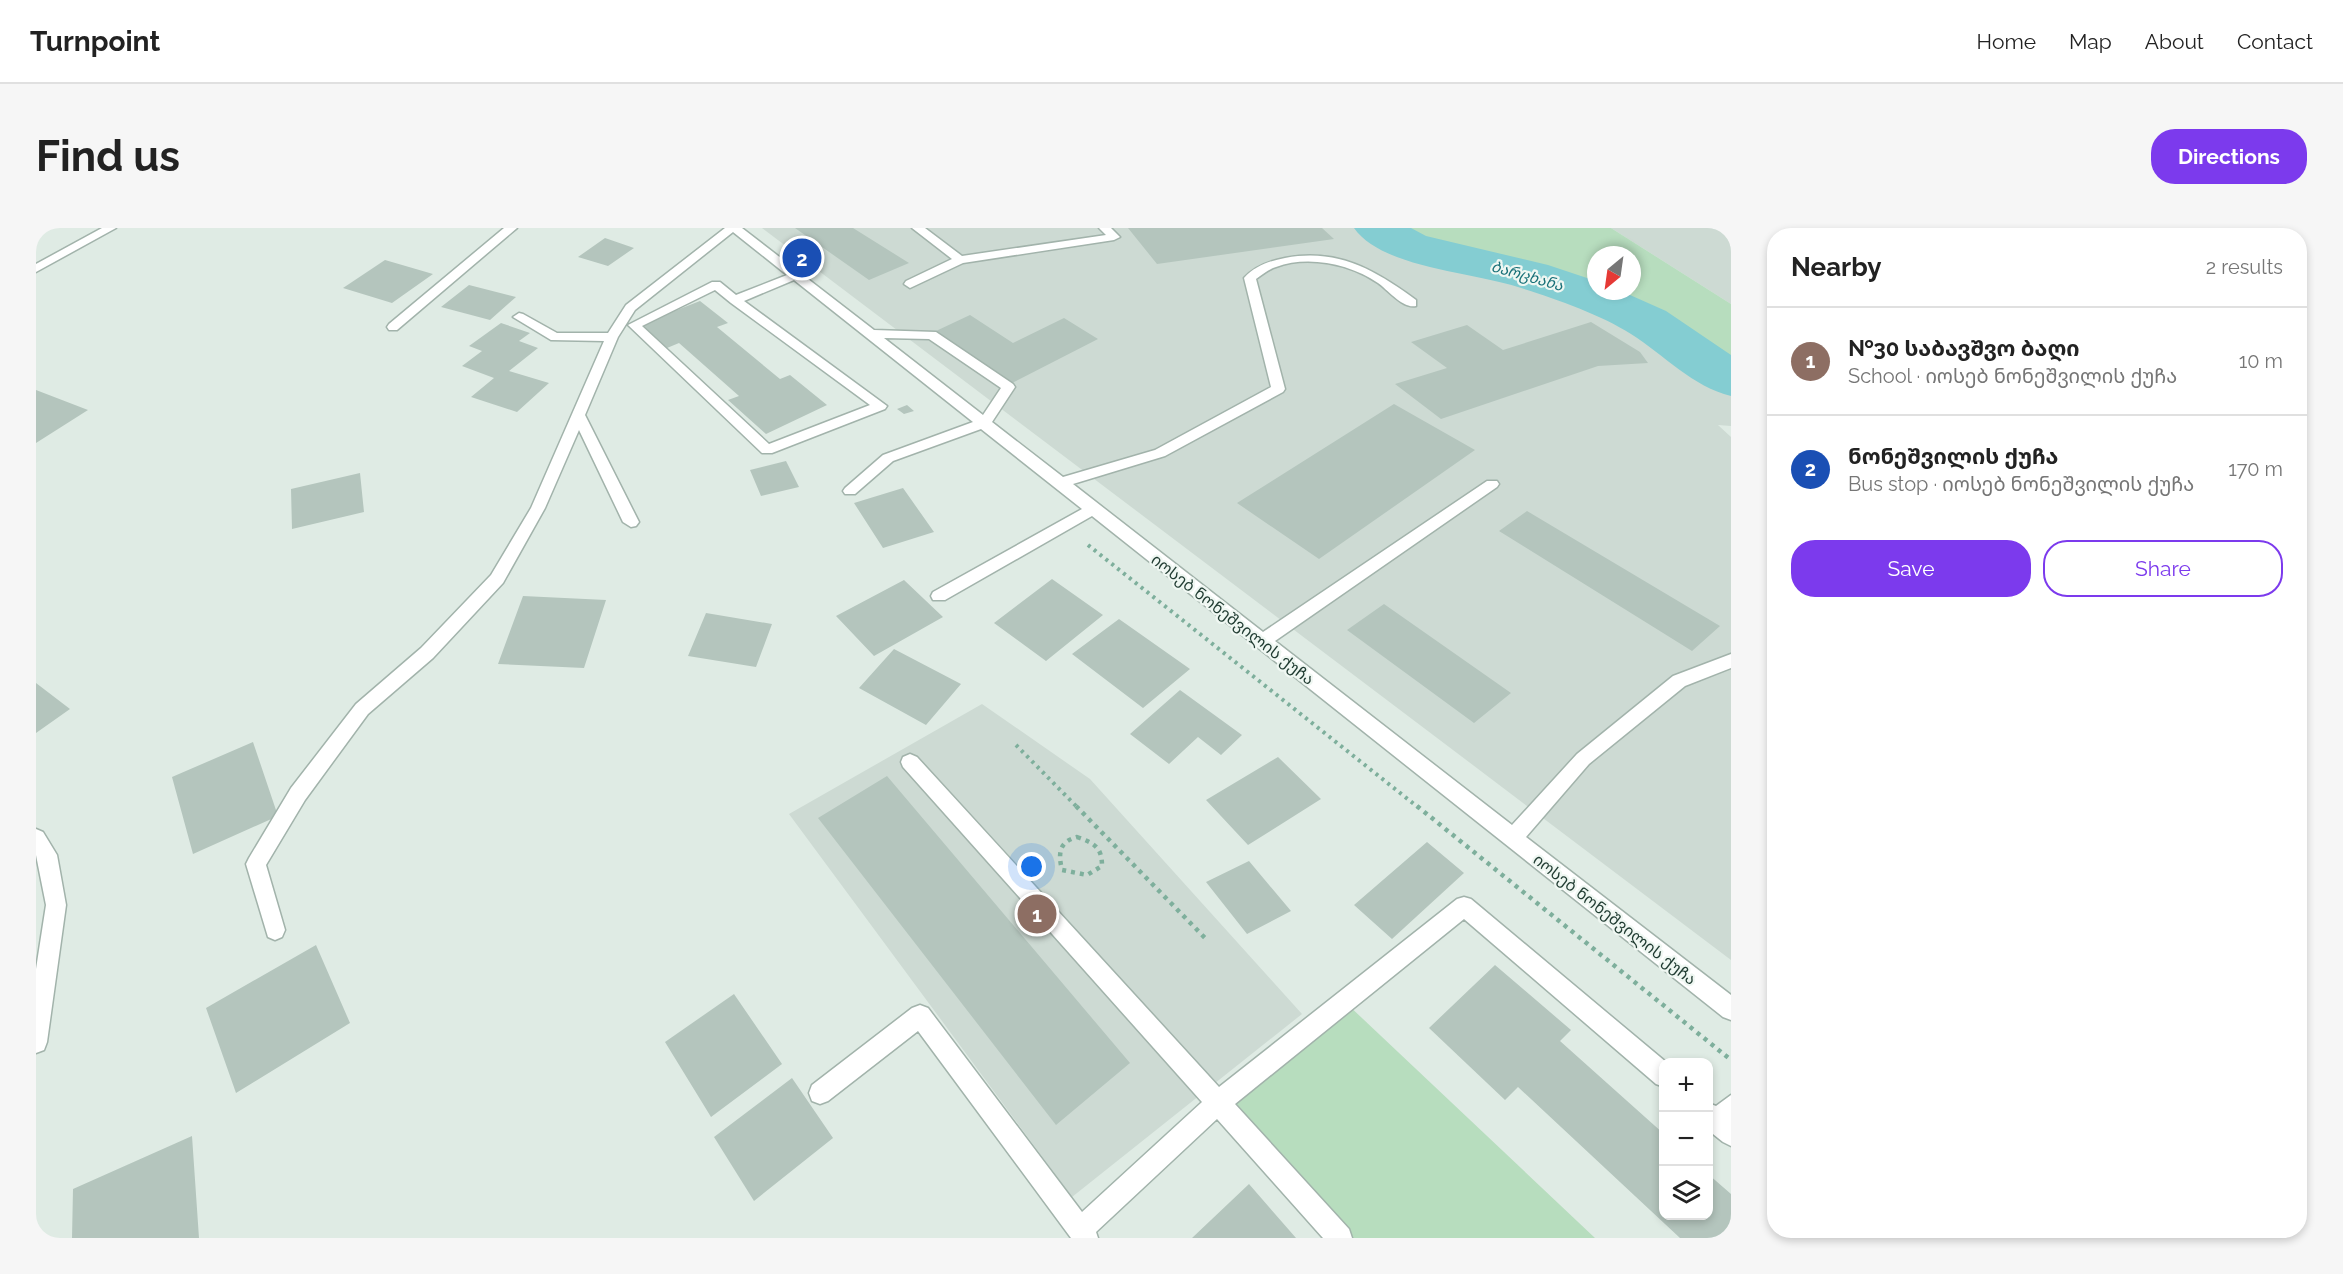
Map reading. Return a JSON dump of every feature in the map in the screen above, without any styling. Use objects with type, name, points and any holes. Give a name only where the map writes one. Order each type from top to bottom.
[{"type":"street","points":[[36,269],[110,228]]},
{"type":"street","points":[[393,327],[511,228]]},
{"type":"street","points":[[275,930],[256,864],[298,794],[362,709],[427,653],[497,579],[538,508],[612,336],[630,309],[734,228]]},
{"type":"street","name":"იოსებ ნონეშვილის ქუჩა","points":[[734,228],[1731,1009]]},
{"type":"street","points":[[918,228],[960,260]]},
{"type":"street","points":[[910,284],[960,260],[1114,237],[1105,228]]},
{"type":"street","points":[[1061,483],[1160,453],[1278,389],[1250,278],[1271,264],[1304,258],[1338,261],[1380,279],[1412,303]]},
{"type":"street","points":[[735,300],[796,275]]},
{"type":"street","points":[[716,285],[735,300],[880,406],[767,450],[634,325],[716,285]]},
{"type":"street","points":[[519,318],[555,337],[612,336]]},
{"type":"street","points":[[850,491],[888,458],[984,423],[1008,387],[932,335],[871,334]]},
{"type":"street","points":[[578,414],[631,522]]},
{"type":"street","points":[[1261,642],[1492,484]]},
{"type":"street","points":[[939,596],[1093,509]]},
{"type":"street","points":[[1513,838],[1583,759],[1679,681],[1731,661]]},
{"type":"street","points":[[910,762],[1340,1238]]},
{"type":"street","points":[[36,838],[47,855],[56,905],[36,1042]]},
{"type":"street","points":[[820,1093],[920,1016],[1083,1234],[1218,1103],[1464,906],[1659,1072]]},
{"type":"path","points":[[1016,745],[1207,940]]},
{"type":"path","points":[[1077,837],[1096,844],[1102,854],[1102,866],[1094,874],[1082,877],[1062,870],[1058,854],[1061,845],[1067,839],[1077,837]]},
{"type":"path","points":[[1096,844],[1106,837]]},
{"type":"shaded area","points":[[762,228],[1377,228],[1411,247],[1531,275],[1586,294],[1587,300],[1599,300],[1648,322],[1723,373],[1731,380],[1731,426],[1718,425],[1731,437],[1731,960]]},
{"type":"shaded area","points":[[1611,228],[1731,228],[1731,304],[1641,246]]},
{"type":"shaded area","points":[[982,704],[1090,779],[1302,1014],[1072,1197],[789,814]]},
{"type":"green space","points":[[1377,228],[1611,228],[1639,246],[1587,246],[1587,294],[1530,275],[1410,247]]},
{"type":"green space","points":[[1641,247],[1731,304],[1731,380],[1648,322],[1599,300],[1641,300]]},
{"type":"green space","points":[[1345,1002],[1595,1238],[1340,1238],[1218,1103]]},
{"type":"building","points":[[795,228],[853,228],[909,263],[869,280]]},
{"type":"building","points":[[1128,228],[1322,228],[1334,239],[1157,264]]},
{"type":"building","points":[[605,238],[634,248],[608,266],[578,257]]},
{"type":"building","points":[[385,260],[433,274],[392,303],[343,288]]},
{"type":"building","points":[[469,285],[516,297],[490,320],[441,307]]},
{"type":"building","points":[[700,301],[728,323],[717,327],[780,379],[790,375],[827,405],[766,434],[728,400],[739,396],[679,343],[667,348],[641,324]]},
{"type":"building","points":[[970,315],[1013,343],[1064,318],[1098,339],[1012,383],[936,331]]},
{"type":"building","points":[[1591,322],[1640,352],[1648,363],[1598,366],[1441,419],[1395,384],[1447,368],[1411,342],[1467,325],[1503,350]]},
{"type":"building","points":[[501,323],[530,333],[519,341],[538,348],[509,371],[549,383],[517,412],[471,397],[494,378],[462,366],[482,351],[469,346]]},
{"type":"building","points":[[36,390],[88,410],[36,443]]},
{"type":"building","points":[[1394,404],[1475,450],[1319,559],[1237,503]]},
{"type":"building","points":[[907,405],[914,411],[904,414],[897,409]]},
{"type":"building","points":[[786,461],[799,487],[761,496],[750,470]]},
{"type":"building","points":[[360,473],[364,512],[292,529],[291,489]]},
{"type":"building","points":[[903,488],[934,532],[883,548],[854,503]]},
{"type":"building","points":[[1527,511],[1720,626],[1692,651],[1499,531]]},
{"type":"building","points":[[1052,579],[1103,615],[1046,661],[994,623]]},
{"type":"building","points":[[904,580],[943,617],[874,656],[836,616]]},
{"type":"building","points":[[523,596],[606,600],[584,668],[498,664]]},
{"type":"building","points":[[1384,604],[1511,693],[1474,723],[1347,630]]},
{"type":"building","points":[[706,613],[772,624],[756,667],[688,656]]},
{"type":"building","points":[[1119,619],[1190,669],[1143,708],[1072,654]]},
{"type":"building","points":[[894,649],[961,684],[926,725],[859,688]]},
{"type":"building","points":[[36,683],[70,709],[36,733]]},
{"type":"building","points":[[1180,690],[1242,735],[1221,755],[1198,737],[1169,764],[1130,734]]},
{"type":"building","points":[[253,742],[278,816],[193,854],[172,777]]},
{"type":"building","points":[[1278,757],[1321,799],[1248,845],[1206,800]]},
{"type":"building","points":[[887,776],[1130,1063],[1056,1125],[818,818]]},
{"type":"building","points":[[1427,842],[1464,873],[1392,939],[1354,905]]},
{"type":"building","points":[[1249,861],[1291,911],[1247,934],[1206,882]]},
{"type":"building","points":[[316,945],[350,1023],[236,1093],[206,1008]]},
{"type":"building","points":[[1495,965],[1571,1030],[1560,1041],[1659,1130],[1659,1218],[1518,1087],[1505,1100],[1429,1028]]},
{"type":"building","points":[[734,994],[782,1064],[711,1117],[665,1042]]},
{"type":"building","points":[[792,1078],[833,1138],[754,1201],[714,1137]]},
{"type":"building","points":[[192,1136],[199,1238],[72,1238],[73,1189]]},
{"type":"building","points":[[1713,1178],[1731,1194],[1731,1238],[1680,1238],[1661,1220],[1713,1220]]},
{"type":"building","points":[[1249,1184],[1296,1238],[1192,1238]]},
{"type":"waterway","name":"ბარცხანა","points":[[1377,228],[1410,247],[1531,275],[1586,294],[1648,322],[1731,380]]},
{"type":"place","name":"ნონეშვილის ქუჩა","points":[[802,258]]},
{"type":"place","name":"№30 საბავშვო ბაღი","points":[[1037,914]]}]
